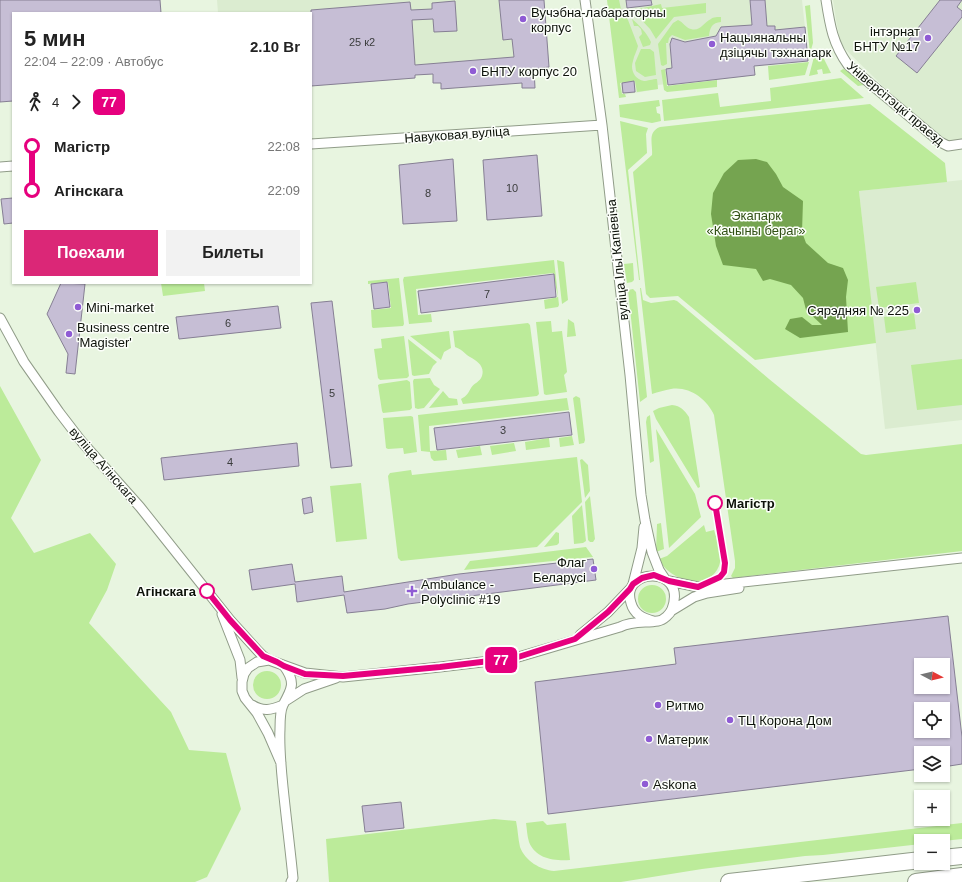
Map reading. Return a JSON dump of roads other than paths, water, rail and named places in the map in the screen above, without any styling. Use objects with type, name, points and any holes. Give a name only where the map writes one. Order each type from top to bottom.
[{"type":"highway","points":[[950,857],[962,856]]},
{"type":"highway","points":[[729,882],[914,861]]},
{"type":"highway","points":[[916,882],[951,879]]},
{"type":"street","name":"вуліца Ільі Капіевіча","points":[[586,0],[602,125],[645,520],[654,559],[659,570],[667,580]]},
{"type":"street","name":"Універсітэцкі праезд","points":[[826,0],[833,40],[848,65],[940,142],[948,146],[962,144]]},
{"type":"street","name":"Навуковая вуліца","points":[[312,144],[602,125]]},
{"type":"street","points":[[0,166],[12,166]]},
{"type":"street","name":"вуліца Агінскага","points":[[0,318],[24,362],[82,442],[140,507],[258,651],[269,660]]},
{"type":"street","name":"вуліца Ільі Капіевіча","points":[[632,586],[642,548],[645,520]]},
{"type":"street","points":[[281,762],[268,733],[242,691],[244,674],[248,668],[257,662],[269,660],[277,662],[305,674],[343,676],[515,658],[575,639],[608,612],[632,586],[642,578],[648,576],[654,575],[667,580],[698,587],[962,558]]},
{"type":"street","points":[[667,580],[674,595],[671,611]]},
{"type":"street","points":[[566,642],[627,624],[659,621],[671,611],[694,597],[707,593],[746,587],[761,581]]},
{"type":"street","points":[[632,586],[629,598],[633,609],[642,617],[653,621]]},
{"type":"street","name":"вуліца Агінскага","points":[[219,605],[240,660],[242,682]]},
{"type":"street","points":[[284,666],[288,672],[292,684],[290,693],[285,703],[279,730],[293,878],[291,882]]},
{"type":"street","points":[[250,704],[265,710],[273,709],[285,703],[304,689],[343,676]]},
{"type":"place","name":"Вучэбна-лабараторны корпус","points":[[523,19]]},
{"type":"place","name":"інтэрнат БНТУ №17","points":[[928,38]]},
{"type":"place","name":"Нацыянальны дзіцячы тэхнапарк","points":[[712,44]]},
{"type":"place","name":"БНТУ корпус 20","points":[[473,71]]},
{"type":"place","name":"Mini-market","points":[[78,307]]},
{"type":"place","name":"Сярэдняя № 225","points":[[917,310]]},
{"type":"place","name":"Business centre 'Magister'","points":[[69,334]]},
{"type":"place","name":"Магістр","points":[[715,503]]},
{"type":"place","name":"Флаг Беларусі","points":[[594,569]]},
{"type":"place","name":"Агінскага","points":[[207,591]]},
{"type":"place","name":"Ambulance - Polyclinic #19","points":[[412,591]]},
{"type":"place","name":"Ритмо","points":[[658,705]]},
{"type":"place","name":"ТЦ Корона Дом","points":[[730,720]]},
{"type":"place","name":"Материк","points":[[649,739]]},
{"type":"place","name":"Askona","points":[[645,784]]},
{"type":"park label","name":"Экапарк «Качыны бераг»","points":[[756,222]]}]
